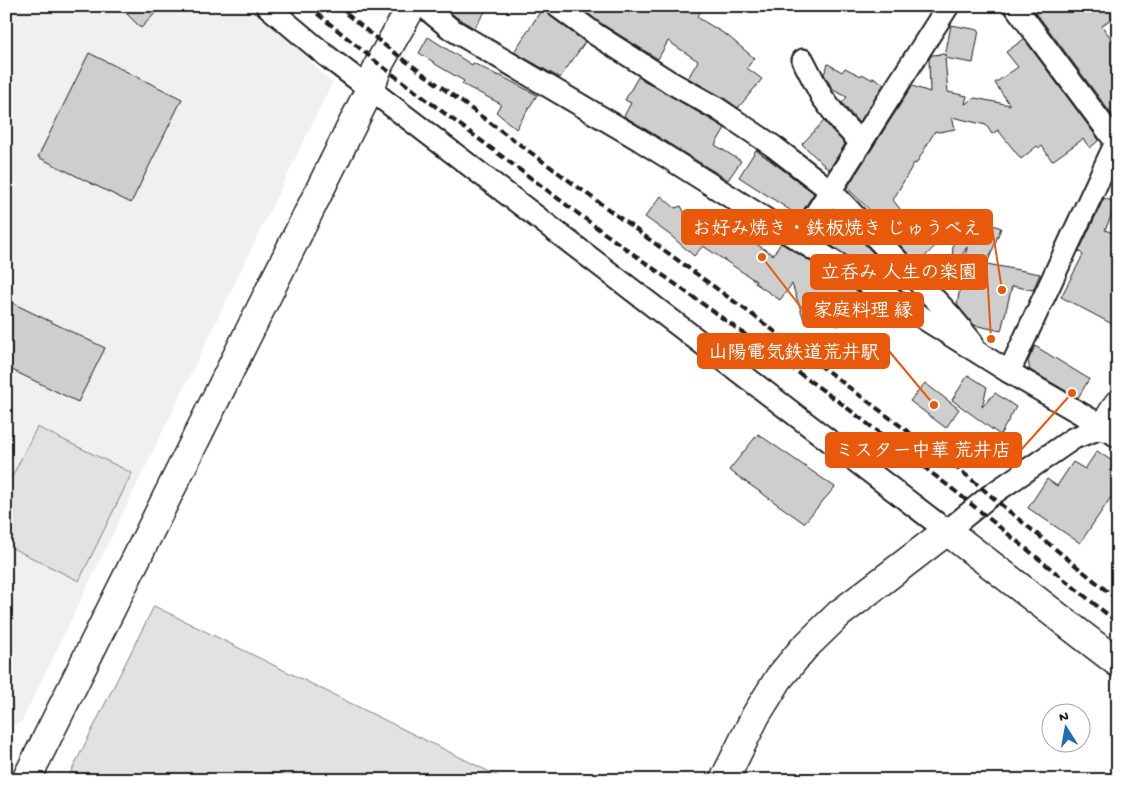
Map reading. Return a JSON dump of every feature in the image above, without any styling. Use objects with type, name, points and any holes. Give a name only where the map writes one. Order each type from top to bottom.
[{"type":"street","points":[[267,6],[324,54],[1118,663]]},
{"type":"street","points":[[26,780],[370,89],[379,64],[412,6]]},
{"type":"street","points":[[423,6],[451,29],[640,140],[983,356],[1111,432]]},
{"type":"street","points":[[557,6],[595,34],[670,82],[718,108],[765,140],[831,192],[950,314],[983,356]]},
{"type":"street","points":[[799,240],[948,6]]},
{"type":"street","points":[[1009,372],[1117,140],[1015,6]]},
{"type":"street","points":[[803,60],[822,97],[840,121],[861,143]]},
{"type":"street","points":[[1111,432],[1118,404]]},
{"type":"street","points":[[724,780],[756,714],[779,678],[803,649],[840,614],[991,496],[1074,438],[1111,432]]},
{"type":"shaded area","points":[[6,6],[256,6],[332,83],[21,723],[6,728]]},
{"type":"shaded area","points":[[37,427],[132,473],[79,581],[6,545],[6,489]]},
{"type":"shaded area","points":[[154,606],[506,780],[67,780]]},
{"type":"building","points":[[119,6],[162,6],[141,28]]},
{"type":"building","points":[[443,6],[489,6],[474,28]]},
{"type":"building","points":[[544,6],[550,16],[585,42],[560,78],[514,52]]},
{"type":"building","points":[[578,6],[704,6],[697,17],[728,36],[754,58],[747,68],[762,79],[738,108],[688,78],[698,61],[668,41],[658,59],[602,24]]},
{"type":"building","points":[[1031,6],[1118,6],[1118,13],[1102,26],[1118,48],[1118,123]]},
{"type":"building","points":[[951,25],[979,30],[973,63],[945,58],[948,92],[967,96],[965,104],[975,98],[1010,105],[995,83],[1018,67],[1006,52],[1024,39],[1099,140],[1090,148],[1083,139],[1052,161],[1042,146],[1039,148],[1037,146],[1021,159],[998,130],[992,134],[986,125],[952,117],[955,129],[935,131],[893,200],[904,214],[936,245],[918,264],[873,217],[875,215],[847,188],[912,86],[930,92],[929,59],[932,55],[944,54],[945,56]]},
{"type":"building","points":[[428,37],[472,65],[473,63],[499,75],[537,95],[516,129],[496,112],[501,104],[462,84],[464,81],[419,53]]},
{"type":"building","points":[[89,53],[182,99],[131,203],[38,157]]},
{"type":"building","points":[[828,64],[842,72],[845,68],[873,80],[873,77],[884,84],[859,123],[842,103],[847,97],[833,90],[824,74]]},
{"type":"building","points":[[638,77],[725,128],[715,145],[741,161],[728,180],[624,116],[631,103],[625,100]]},
{"type":"building","points":[[824,121],[845,144],[829,170],[802,144]]},
{"type":"building","points":[[756,150],[814,193],[795,223],[793,221],[796,214],[739,177]]},
{"type":"building","points":[[661,196],[675,208],[681,206],[690,223],[702,209],[725,229],[728,225],[773,255],[781,243],[881,306],[871,315],[837,326],[829,309],[804,320],[792,284],[780,300],[755,283],[756,281],[703,246],[694,256],[645,217]]},
{"type":"building","points":[[1104,198],[1117,203],[1105,230],[1118,235],[1118,327],[1061,297],[1083,255],[1079,251]]},
{"type":"building","points":[[954,210],[1001,228],[987,264],[1040,274],[1033,290],[1012,286],[1001,331],[974,325],[957,305],[967,247],[952,271]]},
{"type":"building","points":[[833,211],[905,286],[901,290],[816,236]]},
{"type":"building","points":[[6,300],[105,348],[78,402],[6,367]]},
{"type":"building","points":[[1035,346],[1089,379],[1078,398],[1030,370],[1028,361]]},
{"type":"building","points":[[968,375],[987,387],[982,407],[995,393],[1016,407],[1000,435],[952,400]]},
{"type":"building","points":[[925,383],[959,409],[946,428],[910,401]]},
{"type":"building","points":[[758,434],[835,487],[804,523],[729,470]]},
{"type":"building","points":[[1097,451],[1118,465],[1118,487],[1080,543],[1028,508],[1047,479],[1057,486],[1073,462],[1085,469]]},
{"type":"railway","points":[[308,6],[379,64],[600,230],[842,404],[955,491],[1118,623]]},
{"type":"railway","points":[[337,6],[388,48],[754,316],[970,478],[1118,600]]},
{"type":"place","name":"家庭料理 縁","points":[[762,257]]},
{"type":"place","name":"お好み焼き・鉄板焼き じゅうべえ","points":[[1002,290]]},
{"type":"place","name":"立呑み 人生の楽園","points":[[991,339]]},
{"type":"place","name":"ミスター中華 荒井店","points":[[1072,393]]},
{"type":"place","name":"山陽電気鉄道荒井駅","points":[[934,405]]}]
